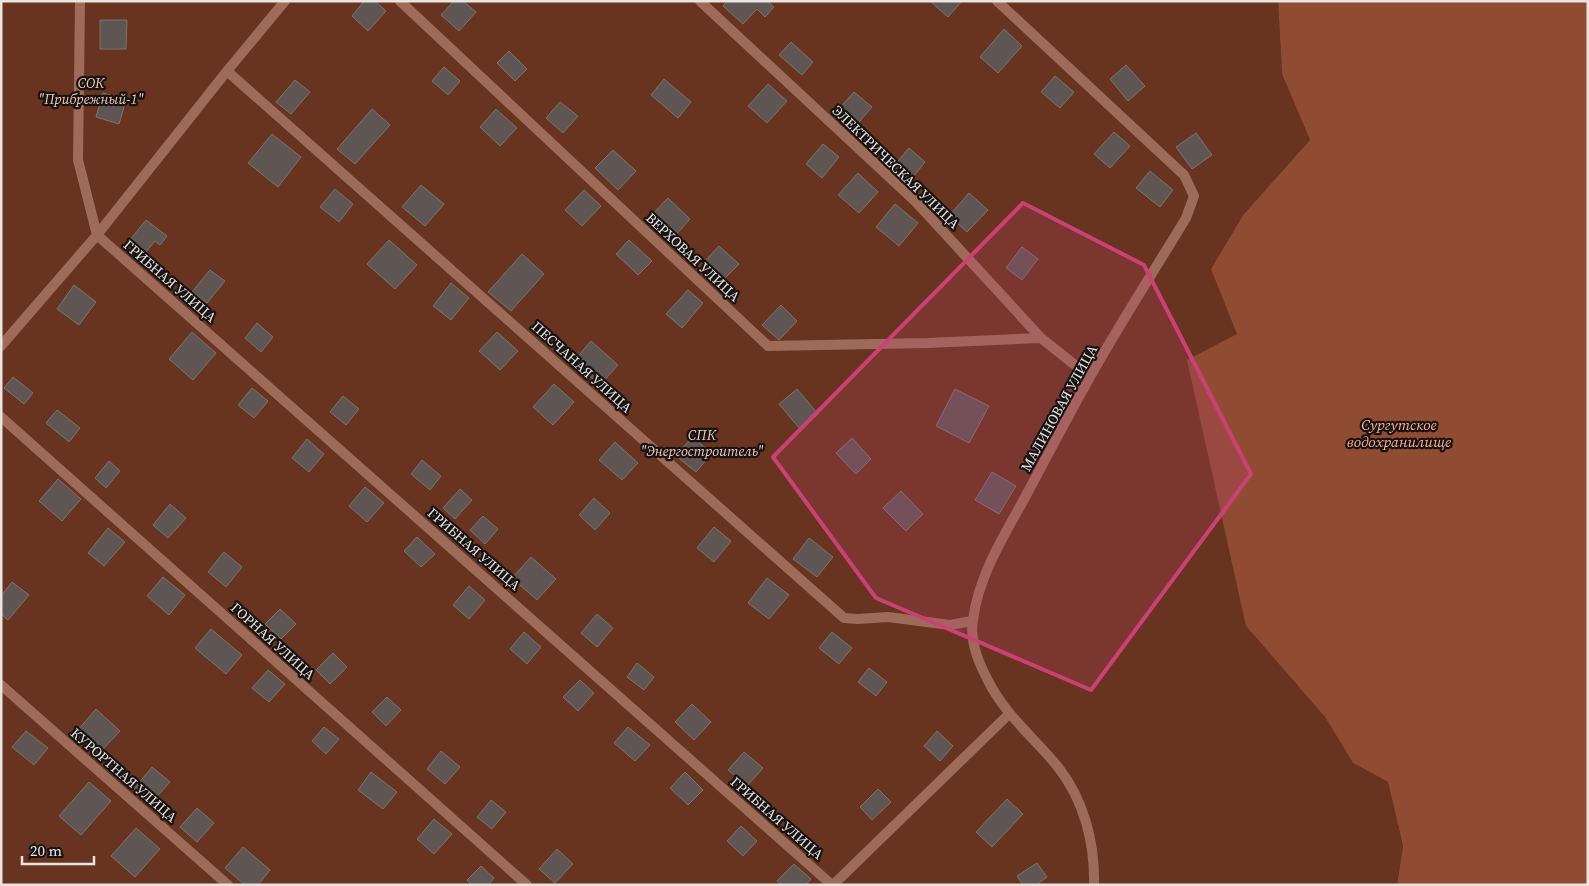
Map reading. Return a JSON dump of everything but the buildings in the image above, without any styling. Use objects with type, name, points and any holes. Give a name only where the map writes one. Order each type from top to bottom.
[{"type":"street","points":[[80,1],[78,160],[97,235]]},
{"type":"street","points":[[1,346],[97,235],[227,71],[286,1]]},
{"type":"street","name":"ВЕРХОВАЯ УЛИЦА","points":[[400,1],[768,346],[928,343],[1041,338]]},
{"type":"street","name":"ЭЛЕКТРИЧЕСКАЯ УЛИЦА","points":[[700,1],[916,202],[1041,338],[1090,377]]},
{"type":"street","name":"МАЛИНОВАЯ УЛИЦА","points":[[997,1],[1184,175],[1194,196],[1186,218],[1090,377],[983,576],[972,621],[974,644],[979,663],[993,688],[1009,714],[1058,767],[1074,791],[1091,838],[1095,863],[1094,885]]},
{"type":"street","name":"ПЕСЧАНАЯ УЛИЦА","points":[[227,71],[844,618],[858,619],[888,616],[950,625],[972,621]]},
{"type":"street","name":"ГРИБНАЯ УЛИЦА","points":[[97,235],[833,885]]},
{"type":"street","name":"ГОРНАЯ УЛИЦА","points":[[1,417],[527,885]]},
{"type":"street","name":"КУРОРТНАЯ УЛИЦА","points":[[1,685],[228,885]]},
{"type":"street","points":[[833,885],[1009,714]]},
{"type":"highlighted area","points":[[1023,203],[1144,265],[1251,474],[1091,690],[876,598],[773,457]]},
{"type":"green space","name":"СПК \"Энергостроитель\"","points":[[1,1],[1278,1],[1282,74],[1310,140],[1244,214],[1237,334],[1246,626],[1325,717],[1353,763],[1388,782],[1403,846],[1397,885],[1,885]]},
{"type":"water","name":"Сургутское водохранилище","points":[[1278,1],[1588,1],[1588,885],[1397,885],[1403,846],[1388,782],[1353,763],[1325,717],[1246,626],[1187,360],[1237,334],[1211,269],[1244,214],[1310,140],[1282,74]]},
{"type":"park label","name":"СОК \"Прибрежный-1\"","points":[[91,92]]}]
